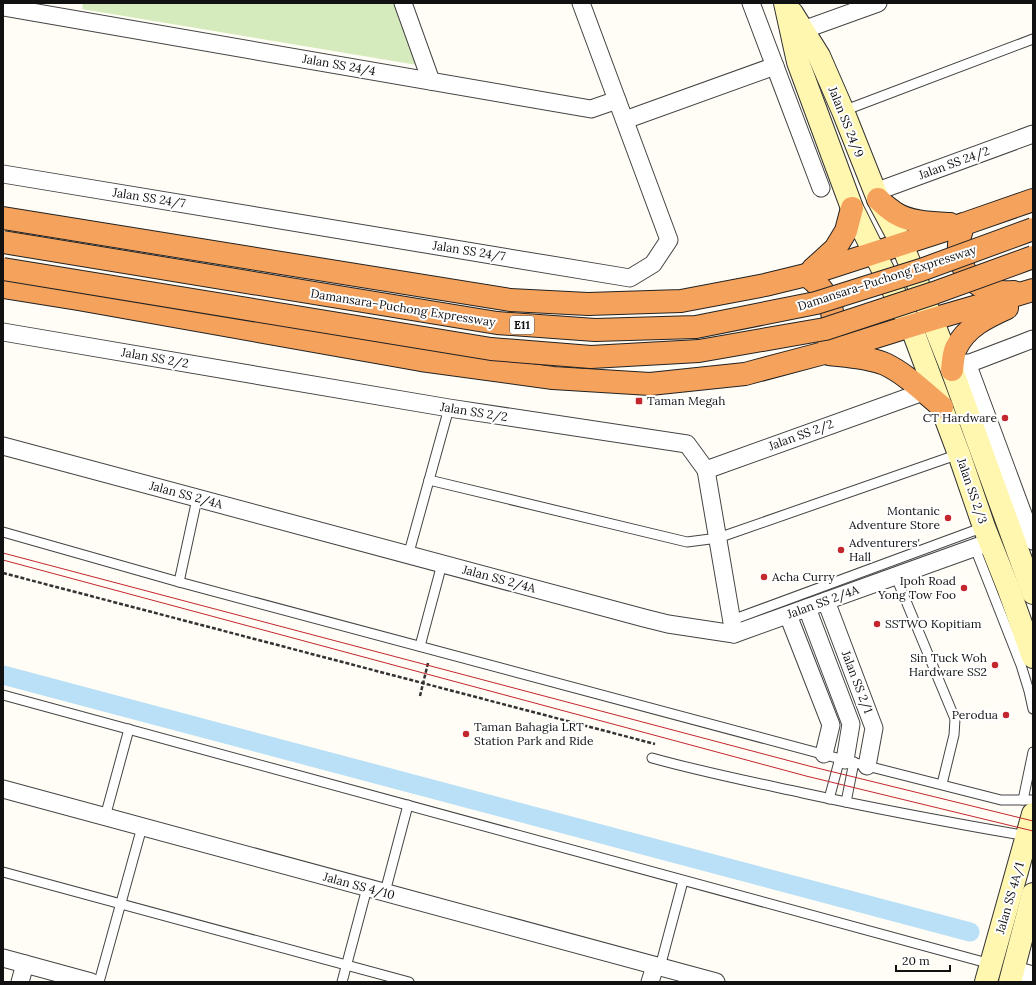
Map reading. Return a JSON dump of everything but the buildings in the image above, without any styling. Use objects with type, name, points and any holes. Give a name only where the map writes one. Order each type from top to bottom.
[{"type":"highway","points":[[876,195],[896,214],[910,219],[929,223],[964,224]]},
{"type":"highway","points":[[3,218],[510,300],[588,304],[681,302],[765,285],[806,275],[1033,200]]},
{"type":"highway","points":[[806,275],[835,249],[846,231],[852,208]]},
{"type":"highway","points":[[964,224],[960,233],[958,252],[970,278],[986,289],[995,292],[1030,291]]},
{"type":"highway","name":"Damansara–Puchong Expressway","points":[[3,242],[497,323],[594,330],[696,327],[816,303],[921,270],[1033,229]]},
{"type":"highway","name":"E11","points":[[3,268],[484,348],[591,357],[699,351],[825,329],[934,293],[1033,257]]},
{"type":"highway","points":[[806,275],[821,288],[831,306],[833,325],[832,335],[824,353]]},
{"type":"highway","points":[[3,287],[421,360],[553,378],[650,384],[745,374],[824,353],[1030,291]]},
{"type":"highway","points":[[960,367],[955,349],[965,333],[986,317],[1012,306],[1030,291]]},
{"type":"highway","points":[[824,353],[864,359],[883,364],[903,374],[942,407]]},
{"type":"main road","name":"Jalan SS 24/9","points":[[786,3],[819,56],[843,111],[876,195],[902,244],[933,319]]},
{"type":"main road","name":"Jalan SS 24/9","points":[[786,3],[798,62],[852,208],[911,326]]},
{"type":"main road","name":"Jalan SS 2/3","points":[[933,319],[960,367],[1033,593]]},
{"type":"main road","name":"Jalan SS 2/3","points":[[911,326],[959,454],[983,539],[1033,657]]},
{"type":"main road","name":"Jalan SS 4A/1","points":[[988,973],[1027,836],[1028,807]]},
{"type":"main road","name":"Jalan SS 4A/1","points":[[1019,976],[1033,894]]},
{"type":"street","points":[[403,3],[431,81]]},
{"type":"street","name":"Jalan SS 24/7","points":[[3,174],[630,278],[653,264],[669,240],[581,3]]},
{"type":"street","points":[[752,3],[821,188]]},
{"type":"street","points":[[803,30],[878,3]]},
{"type":"street","name":"Jalan SS 24/4","points":[[3,7],[61,10],[431,81],[591,109],[617,100]]},
{"type":"street","points":[[625,120],[775,66]]},
{"type":"street","name":"Jalan SS 24/2","points":[[876,195],[1033,134]]},
{"type":"street","name":"Jalan SS 2/2","points":[[3,332],[449,408],[687,444],[706,470],[923,392]]},
{"type":"street","points":[[1033,339],[960,367],[1033,541]]},
{"type":"street","name":"Jalan SS 2/4A","points":[[3,446],[408,556],[668,624],[733,627],[788,615],[896,577],[983,539]]},
{"type":"street","points":[[706,470],[733,627]]},
{"type":"street","name":"Jalan SS 2/1","points":[[826,601],[874,728],[846,760]]},
{"type":"street","name":"Jalan SS 2/1","points":[[807,608],[851,724],[846,760]]},
{"type":"street","points":[[788,615],[846,760]]},
{"type":"street","name":"Jalan SS 4/10","points":[[3,789],[716,982]]},
{"type":"street","points":[[3,958],[91,982]]},
{"type":"street","points":[[20,982],[25,964]]},
{"type":"street","points":[[650,982],[657,966]]},
{"type":"lane","points":[[843,111],[1033,39]]},
{"type":"lane","points":[[408,556],[449,408]]},
{"type":"lane","points":[[429,480],[687,542],[718,538],[959,454]]},
{"type":"lane","points":[[179,582],[197,498]]},
{"type":"lane","points":[[3,532],[179,582],[1028,807]]},
{"type":"lane","points":[[733,627],[983,539],[1029,691],[1033,709]]},
{"type":"lane","points":[[420,646],[442,564]]},
{"type":"lane","points":[[896,577],[955,719],[954,736],[942,784]]},
{"type":"lane","points":[[3,695],[684,881],[988,973]]},
{"type":"lane","points":[[105,817],[129,729]]},
{"type":"lane","points":[[1028,807],[1033,752]]},
{"type":"lane","points":[[652,758],[696,771],[829,799],[991,831],[1027,836]]},
{"type":"lane","points":[[829,799],[846,760]]},
{"type":"lane","points":[[846,760],[846,802]]},
{"type":"lane","points":[[1028,807],[1033,800]]},
{"type":"lane","points":[[385,892],[408,806]]},
{"type":"lane","points":[[99,982],[142,827]]},
{"type":"lane","points":[[3,872],[408,982]]},
{"type":"lane","points":[[657,966],[684,881]]},
{"type":"lane","points":[[342,982],[367,888]]},
{"type":"path","points":[[3,573],[662,746]]},
{"type":"path","points":[[420,696],[428,662]]},
{"type":"green space","points":[[83,3],[394,3],[417,65],[82,9]]},
{"type":"waterway","points":[[3,675],[970,932]]},
{"type":"tram line","points":[[3,553],[809,766],[1033,821]]},
{"type":"tram line","points":[[3,560],[806,776],[1033,831]]},
{"type":"place","name":"Taman Megah","points":[[639,401]]},
{"type":"place","name":"CT Hardware","points":[[1005,418]]},
{"type":"place","name":"Montanic Adventure Store","points":[[948,518]]},
{"type":"place","name":"Adventurers' Hall","points":[[841,550]]},
{"type":"place","name":"Acha Curry","points":[[764,577]]},
{"type":"place","name":"Ipoh Road Yong Tow Foo","points":[[964,588]]},
{"type":"place","name":"SSTWO Kopitiam","points":[[877,624]]},
{"type":"place","name":"Sin Tuck Woh Hardware SS2","points":[[995,665]]},
{"type":"place","name":"Perodua","points":[[1006,715]]},
{"type":"place","name":"Taman Bahagia LRT Station Park and Ride","points":[[466,734]]}]
